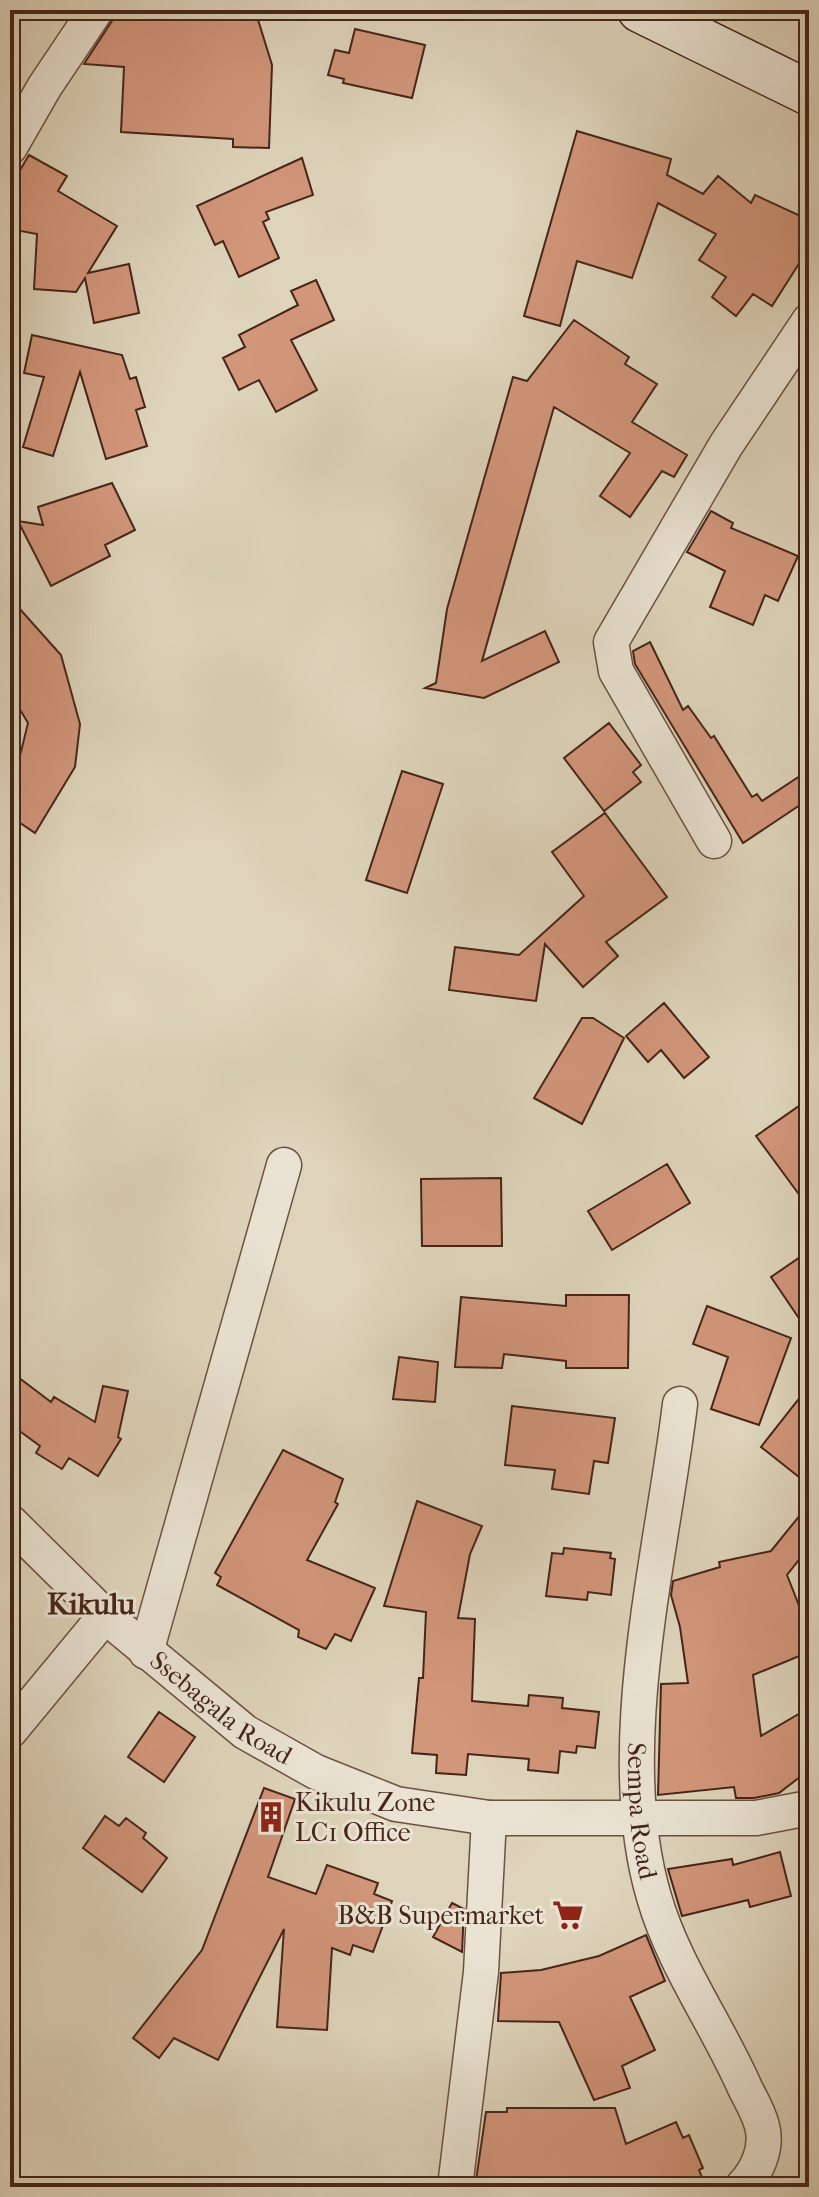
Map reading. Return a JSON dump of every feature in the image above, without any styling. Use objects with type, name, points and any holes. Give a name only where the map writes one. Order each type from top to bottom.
[{"type":"main road","points":[[640,10],[807,88]]},
{"type":"street","points":[[10,147],[45,86],[96,10]]},
{"type":"street","points":[[714,841],[616,671],[611,642],[726,445],[809,321]]},
{"type":"street","points":[[146,1652],[284,1165]]},
{"type":"street","name":"Sempa Road","points":[[680,1404],[641,1699],[637,1817],[658,1912],[733,2059],[763,2127],[759,2164],[742,2187]]},
{"type":"street","name":"Ssebagala Road","points":[[10,1522],[105,1616],[245,1732],[316,1772],[396,1804],[489,1818],[756,1818],[809,1808]]},
{"type":"street","points":[[10,1731],[105,1616]]},
{"type":"street","points":[[455,2187],[467,2107],[482,1958],[489,1818]]},
{"type":"building","points":[[119,10],[255,10],[272,65],[269,148],[233,147],[233,139],[121,132],[124,67],[84,64]]},
{"type":"building","points":[[355,29],[425,45],[412,98],[343,83],[344,79],[328,75],[335,50],[349,53]]},
{"type":"building","points":[[577,131],[671,159],[667,175],[703,194],[718,176],[751,203],[755,195],[809,220],[809,267],[800,262],[772,306],[753,294],[736,316],[712,297],[726,277],[699,260],[716,234],[658,203],[632,278],[577,261],[560,326],[524,316]]},
{"type":"building","points":[[29,155],[67,176],[58,191],[117,226],[88,273],[129,264],[139,313],[94,323],[85,278],[76,292],[34,289],[37,234],[10,229],[10,187]]},
{"type":"building","points":[[302,158],[313,195],[266,212],[269,219],[263,222],[279,258],[239,277],[223,241],[215,245],[197,206]]},
{"type":"building","points":[[316,280],[334,320],[291,340],[317,390],[276,412],[259,380],[239,390],[223,358],[245,347],[239,335],[298,305],[291,291]]},
{"type":"building","points":[[574,320],[629,357],[625,364],[657,384],[632,422],[687,455],[674,477],[662,471],[630,517],[600,496],[630,453],[554,407],[482,661],[545,631],[559,662],[484,698],[425,688],[436,683],[447,609],[513,377],[527,381]]},
{"type":"building","points":[[32,335],[122,355],[130,379],[136,377],[145,407],[136,410],[147,446],[106,459],[80,372],[53,456],[23,447],[44,377],[24,373]]},
{"type":"building","points":[[112,483],[135,530],[105,545],[110,556],[51,586],[18,521],[43,525],[38,507]]},
{"type":"building","points":[[711,511],[733,523],[731,528],[798,556],[778,601],[765,595],[753,625],[710,607],[725,571],[687,552]]},
{"type":"building","points":[[10,598],[61,655],[80,724],[75,767],[35,833],[10,816],[10,774],[21,752],[28,723],[10,693]]},
{"type":"building","points":[[650,642],[683,710],[688,706],[711,738],[714,736],[752,797],[757,794],[762,801],[809,770],[809,799],[743,843],[635,664],[633,651]]},
{"type":"building","points":[[609,723],[641,765],[633,772],[641,782],[604,811],[564,758]]},
{"type":"building","points":[[402,771],[443,784],[407,893],[366,880]]},
{"type":"building","points":[[605,813],[667,897],[606,942],[618,956],[583,987],[545,944],[536,1001],[449,990],[455,947],[519,955],[584,896],[552,852]]},
{"type":"building","points":[[664,1003],[709,1057],[684,1078],[661,1050],[648,1062],[626,1036]]},
{"type":"building","points":[[582,1018],[593,1018],[624,1038],[582,1124],[534,1098]]},
{"type":"building","points":[[809,1099],[809,1208],[756,1136]]},
{"type":"building","points":[[667,1164],[690,1203],[612,1250],[588,1211]]},
{"type":"building","points":[[501,1178],[502,1246],[422,1246],[421,1179]]},
{"type":"building","points":[[809,1251],[809,1333],[771,1277]]},
{"type":"building","points":[[566,1295],[629,1295],[628,1368],[566,1368],[566,1361],[504,1354],[502,1368],[455,1367],[461,1297],[566,1306]]},
{"type":"building","points":[[707,1306],[791,1338],[759,1425],[711,1409],[728,1357],[693,1344]]},
{"type":"building","points":[[399,1357],[438,1362],[435,1402],[393,1399]]},
{"type":"building","points":[[10,1371],[51,1402],[54,1397],[95,1422],[103,1386],[128,1391],[118,1437],[121,1439],[98,1476],[69,1458],[62,1469],[36,1453],[40,1446],[10,1424]]},
{"type":"building","points":[[809,1386],[809,1485],[761,1447]]},
{"type":"building","points":[[512,1406],[615,1418],[608,1463],[594,1461],[589,1494],[552,1489],[555,1470],[505,1465]]},
{"type":"building","points":[[283,1450],[343,1479],[335,1502],[338,1504],[307,1560],[375,1588],[351,1641],[335,1634],[326,1649],[298,1637],[299,1630],[217,1585],[221,1577],[215,1573]]},
{"type":"building","points":[[417,1501],[482,1526],[470,1554],[458,1618],[475,1619],[472,1701],[528,1706],[529,1695],[563,1698],[562,1708],[599,1712],[595,1748],[577,1746],[576,1753],[560,1751],[558,1773],[528,1770],[529,1759],[468,1754],[466,1775],[436,1773],[437,1755],[412,1753],[419,1678],[423,1678],[426,1612],[384,1606]]},
{"type":"building","points":[[809,1504],[809,1547],[787,1575],[809,1631],[809,1652],[753,1675],[761,1736],[809,1708],[809,1770],[779,1793],[754,1798],[736,1798],[734,1787],[658,1795],[661,1684],[688,1683],[680,1627],[671,1595],[673,1581],[720,1567],[719,1562],[771,1551]]},
{"type":"building","points":[[564,1548],[611,1553],[610,1558],[615,1559],[611,1595],[588,1592],[587,1600],[546,1596],[552,1553],[563,1554]]},
{"type":"building","points":[[159,1712],[195,1737],[164,1782],[128,1757]]},
{"type":"building","points":[[264,1788],[295,1799],[268,1877],[316,1894],[327,1865],[378,1883],[374,1894],[392,1901],[373,1952],[353,1945],[350,1955],[332,1948],[327,2030],[277,2027],[284,1929],[218,2060],[174,2038],[159,2058],[133,2038],[202,1950]]},
{"type":"building","points":[[105,1816],[119,1826],[126,1818],[146,1833],[143,1838],[167,1858],[142,1892],[83,1848]]},
{"type":"building","points":[[780,1852],[791,1896],[750,1907],[748,1900],[682,1916],[668,1869],[732,1859],[733,1865]]},
{"type":"building","points":[[452,1903],[464,1909],[462,1952],[433,1937]]},
{"type":"building","points":[[646,1935],[665,1981],[630,1997],[655,2050],[622,2066],[630,2088],[594,2100],[559,2022],[498,2021],[501,1973],[541,1970],[599,1956]]},
{"type":"building","points":[[507,2108],[615,2108],[626,2144],[676,2122],[683,2138],[689,2135],[703,2168],[699,2170],[706,2187],[475,2187],[486,2112],[507,2112]]},
{"type":"place","name":"Kikulu Zone LC1 Office","points":[[271,1817]]},
{"type":"place","name":"B&B Supermarket","points":[[568,1915]]},
{"type":"district","name":"Kikulu","points":[[91,1604]]}]
